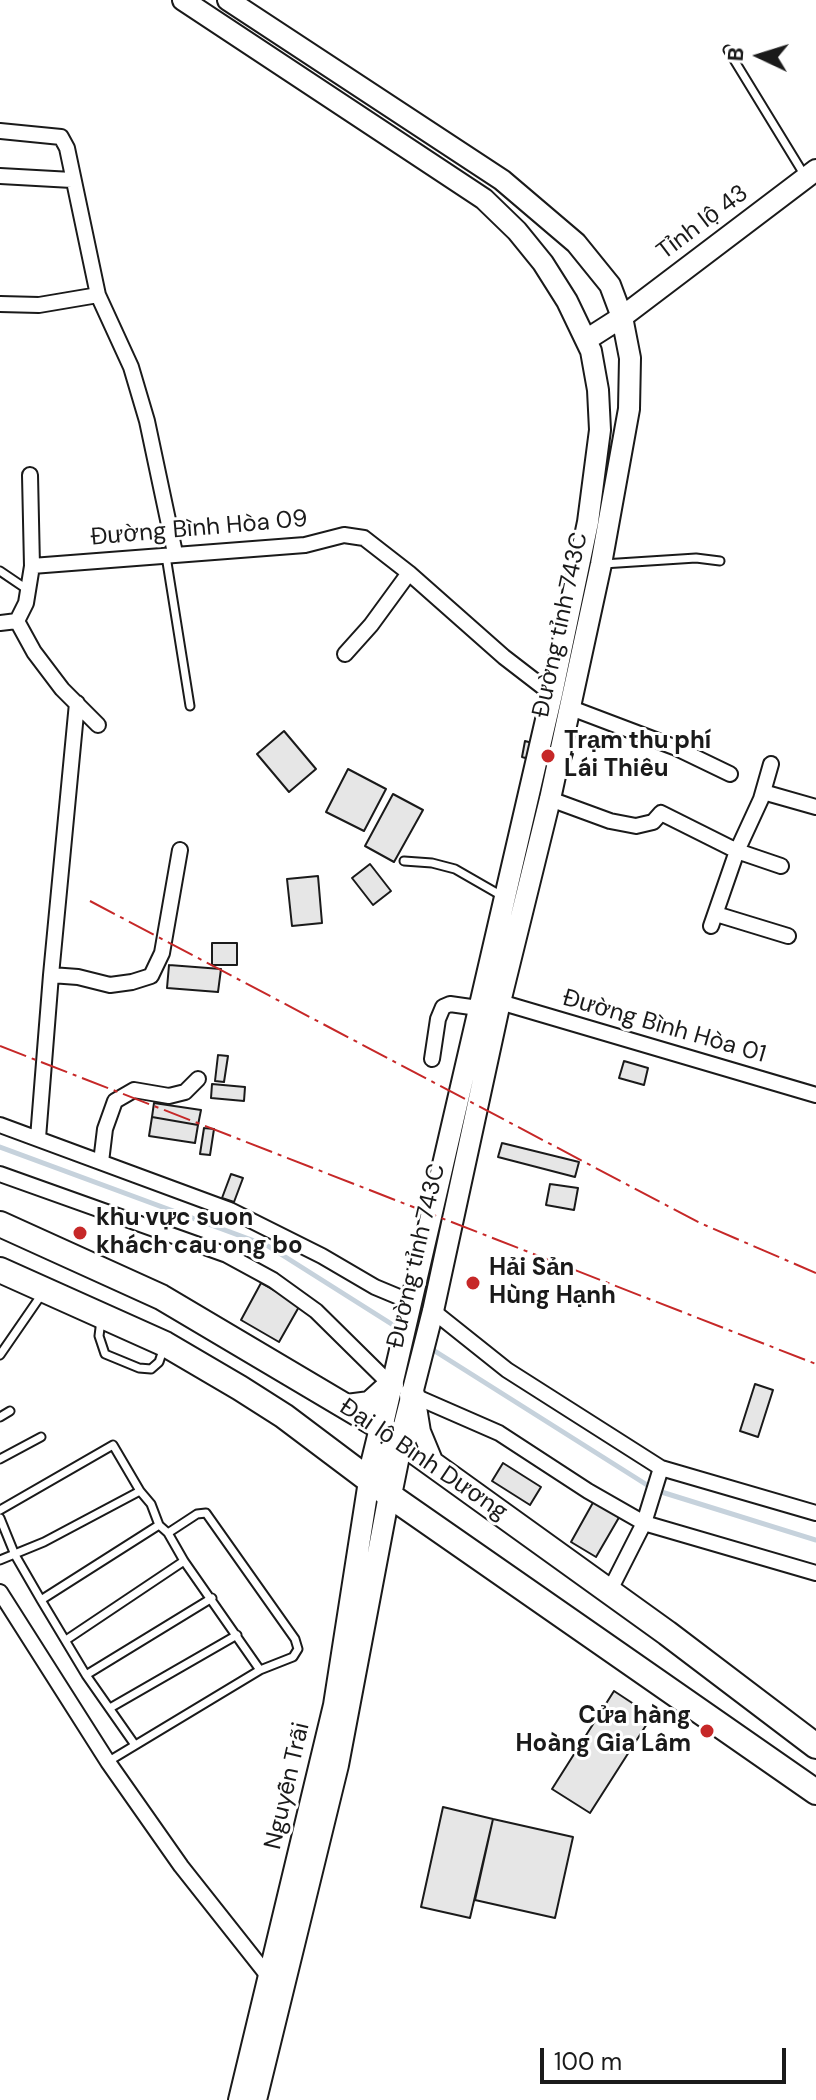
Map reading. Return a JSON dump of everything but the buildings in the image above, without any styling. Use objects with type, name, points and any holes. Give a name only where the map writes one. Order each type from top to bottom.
[{"type":"highway","name":"Đại lộ Bình Dương","points":[[0,1224],[161,1297],[391,1434],[816,1746]]},
{"type":"highway","name":"Đại lộ Bình Dương","points":[[0,1270],[165,1344],[284,1416],[369,1481],[816,1792]]},
{"type":"highway","points":[[347,1407],[370,1404],[401,1390],[431,1463]]},
{"type":"highway","points":[[369,1481],[391,1434]]},
{"type":"highway","points":[[389,1495],[391,1434]]},
{"type":"main road","name":"Đường tỉnh 743C","points":[[183,0],[484,199],[517,231],[543,263],[567,301],[591,351],[598,390],[600,430],[588,522],[552,694],[503,897],[433,1311],[401,1390]]},
{"type":"main road","name":"Đường tỉnh 743C","points":[[228,0],[502,180],[576,243],[610,285],[622,317],[630,358],[629,409],[571,708],[550,799],[486,1002],[411,1302],[401,1390],[391,1434]]},
{"type":"main road","name":"Tỉnh lộ 43","points":[[586,340],[622,317],[811,174]]},
{"type":"main road","name":"Nguyễn Trãi","points":[[239,2100],[334,1705],[369,1481]]},
{"type":"main road","name":"Nguyễn Trãi","points":[[256,2100],[338,1765],[389,1495]]},
{"type":"street","points":[[0,131],[61,137],[67,148],[98,295],[131,367],[147,421],[170,553]]},
{"type":"street","points":[[0,176],[72,180]]},
{"type":"street","points":[[0,304],[39,305],[98,295]]},
{"type":"street","points":[[17,621],[26,603],[32,566],[30,475]]},
{"type":"street","name":"Đường Bình Hòa 09","points":[[32,566],[305,545],[344,535],[364,538],[552,694]]},
{"type":"street","points":[[345,654],[371,625],[409,573]]},
{"type":"street","points":[[0,623],[17,621]]},
{"type":"street","points":[[17,621],[34,652],[98,725]]},
{"type":"street","points":[[38,1138],[77,703]]},
{"type":"street","points":[[571,708],[674,747],[730,774]]},
{"type":"street","points":[[771,764],[713,920],[788,936]]},
{"type":"street","points":[[763,792],[816,807]]},
{"type":"street","points":[[550,799],[610,821],[636,826],[653,822],[661,813],[737,851],[781,866]]},
{"type":"street","points":[[51,975],[78,977],[110,985],[151,976],[162,953],[180,850]]},
{"type":"street","points":[[432,1059],[438,1019],[443,1007],[486,1002]]},
{"type":"street","name":"Đường Bình Hòa 01","points":[[486,1002],[816,1095]]},
{"type":"street","points":[[101,1162],[105,1129],[115,1101],[134,1090],[169,1096],[185,1092],[198,1079]]},
{"type":"street","points":[[0,1125],[230,1210],[322,1256],[375,1287],[411,1302]]},
{"type":"street","points":[[0,1174],[227,1255],[261,1273],[316,1311],[401,1390],[499,1433],[644,1523],[816,1573]]},
{"type":"street","points":[[433,1311],[507,1370],[661,1468],[816,1513]]},
{"type":"street","points":[[609,1592],[644,1523],[661,1468]]},
{"type":"street","points":[[0,1592],[108,1762],[181,1866],[282,1994]]},
{"type":"lane","points":[[728,50],[811,174]]},
{"type":"lane","points":[[170,553],[190,706]]},
{"type":"lane","points":[[601,564],[696,558],[720,561]]},
{"type":"lane","points":[[0,571],[28,590]]},
{"type":"lane","points":[[404,861],[455,869],[503,897]]},
{"type":"lane","points":[[0,1355],[46,1289]]},
{"type":"lane","points":[[102,1314],[99,1336],[105,1354],[139,1368],[151,1369],[159,1362],[165,1344]]},
{"type":"lane","points":[[0,1417],[10,1411]]},
{"type":"lane","points":[[0,1459],[41,1437]]},
{"type":"lane","points":[[0,1510],[113,1445],[151,1504],[159,1525],[168,1533],[260,1670]]},
{"type":"lane","points":[[0,1560],[111,1508],[140,1491]]},
{"type":"lane","points":[[108,1762],[260,1670],[293,1657],[298,1649],[295,1639],[206,1513],[197,1514],[168,1533]]},
{"type":"lane","points":[[0,1518],[15,1555],[41,1600],[86,1675],[135,1745]]},
{"type":"lane","points":[[41,1600],[159,1525]]},
{"type":"lane","points":[[66,1640],[184,1561]]},
{"type":"lane","points":[[86,1675],[212,1598]]},
{"type":"lane","points":[[110,1708],[237,1635]]},
{"type":"waterway","points":[[0,1147],[268,1246],[401,1330]]},
{"type":"waterway","points":[[430,1348],[655,1490],[816,1540]]},
{"type":"power","points":[[90,901],[700,1223],[816,1273]]},
{"type":"power","points":[[0,1046],[816,1364]]},
{"type":"place","name":"Trạm thu phí Lái Thiêu","points":[[548,756]]},
{"type":"place","name":"khu vực suon khách cau ong bo","points":[[80,1233]]},
{"type":"place","name":"Hải Sản Hùng Hạnh","points":[[473,1283]]},
{"type":"place","name":"Cửa hàng Hoàng Gia Lâm","points":[[707,1731]]}]
